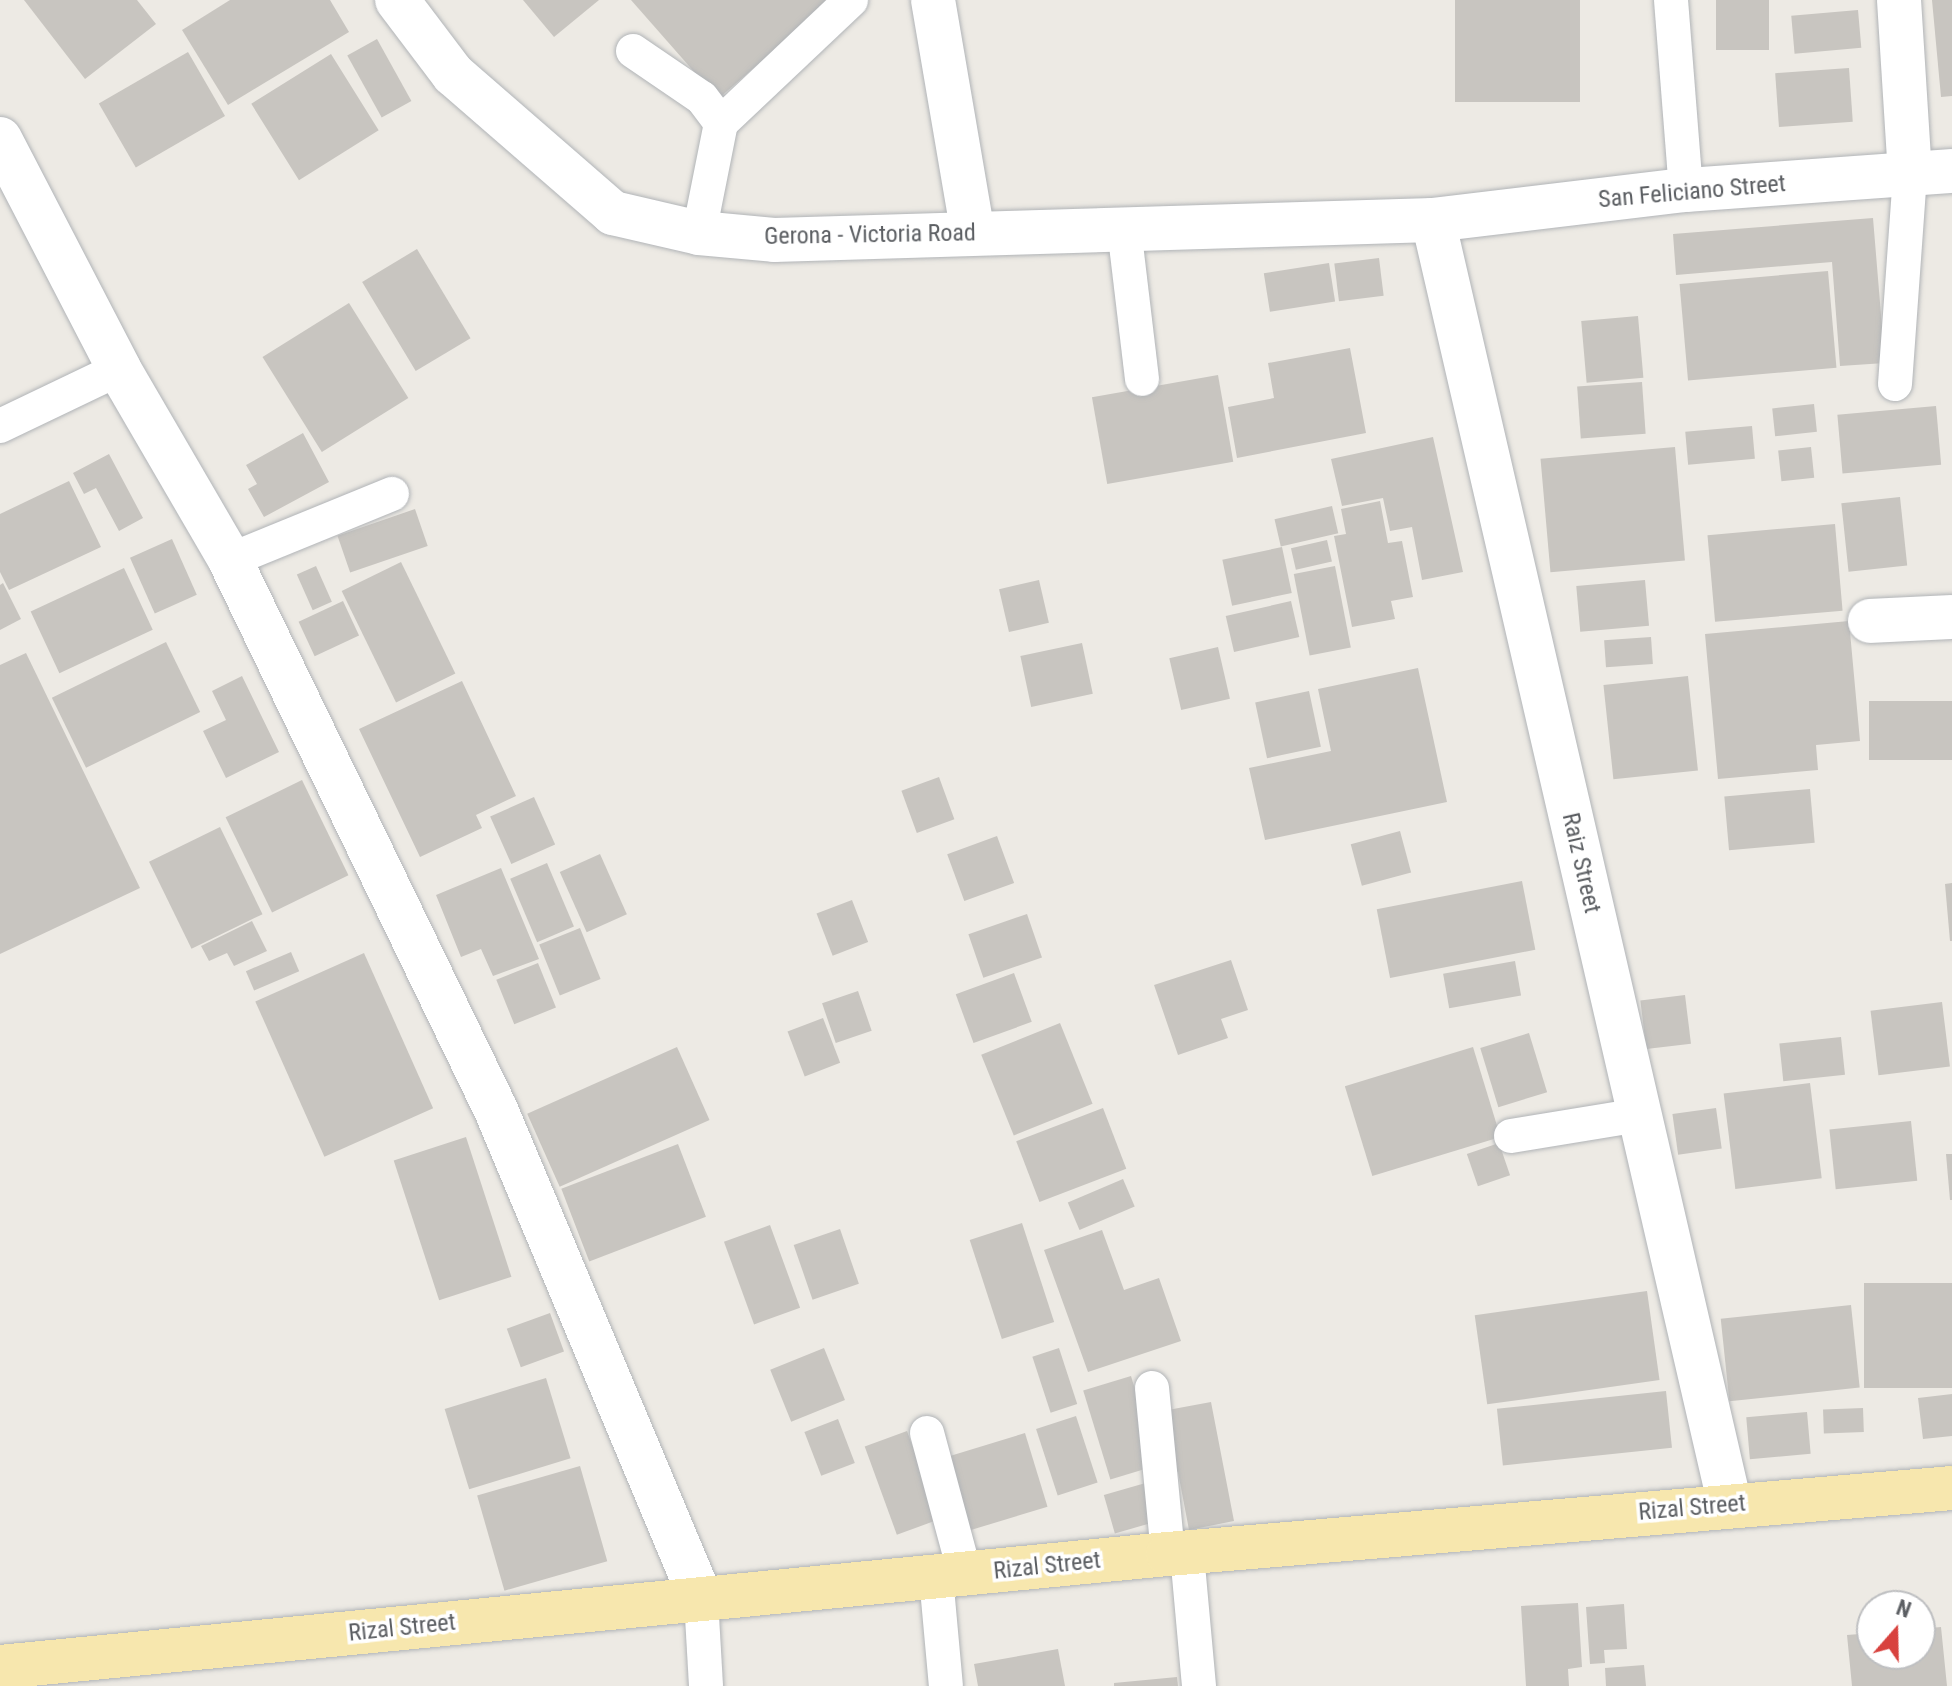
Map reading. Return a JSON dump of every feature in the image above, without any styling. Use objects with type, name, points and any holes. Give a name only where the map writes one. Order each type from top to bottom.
[{"type":"main road","name":"Rizal Street","points":[[0,1667],[1178,1554],[1952,1488]]},
{"type":"street","name":"Gerona - Victoria Road","points":[[397,0],[453,74],[613,213],[699,233],[774,240],[1433,220]]},
{"type":"street","points":[[933,0],[973,233]]},
{"type":"street","points":[[1899,0],[1931,174]]},
{"type":"street","points":[[0,139],[119,369],[230,560],[496,1110],[701,1599]]},
{"type":"street","name":"San Feliciano Street","points":[[1433,220],[1686,190],[1931,174]]},
{"type":"street","name":"Raiz Street","points":[[1433,220],[1730,1505]]},
{"type":"street","points":[[1870,621],[1952,617]]},
{"type":"lane","points":[[699,233],[721,123],[851,0]]},
{"type":"lane","points":[[1671,0],[1686,190]]},
{"type":"lane","points":[[633,51],[702,98],[721,123]]},
{"type":"lane","points":[[1895,384],[1931,174]]},
{"type":"lane","points":[[1124,228],[1142,379]]},
{"type":"lane","points":[[0,426],[119,369]]},
{"type":"lane","points":[[230,560],[392,494]]},
{"type":"lane","points":[[1511,1136],[1639,1115]]},
{"type":"lane","points":[[1152,1388],[1199,1686]]},
{"type":"lane","points":[[927,1433],[951,1576],[946,1686]]},
{"type":"lane","points":[[701,1599],[706,1686]]},
{"type":"building","points":[[24,0],[137,0],[156,24],[85,79]]},
{"type":"building","points":[[230,0],[330,0],[349,32],[228,105],[182,30]]},
{"type":"building","points":[[523,0],[599,0],[554,37]]},
{"type":"building","points":[[631,0],[832,0],[718,99]]},
{"type":"building","points":[[1455,0],[1580,0],[1580,102],[1455,102]]},
{"type":"building","points":[[1716,0],[1769,0],[1769,50],[1716,50]]},
{"type":"building","points":[[1932,0],[1952,0],[1952,96],[1941,97]]},
{"type":"building","points":[[1858,10],[1861,48],[1795,54],[1791,16]]},
{"type":"building","points":[[377,39],[411,101],[382,118],[347,55]]},
{"type":"building","points":[[188,52],[225,116],[136,168],[99,104]]},
{"type":"building","points":[[331,54],[379,130],[299,180],[251,104]]},
{"type":"building","points":[[1849,68],[1853,122],[1779,127],[1775,73]]},
{"type":"building","points":[[1873,218],[1885,363],[1840,366],[1832,262],[1676,275],[1673,234]]},
{"type":"building","points":[[417,249],[471,338],[416,371],[362,282]]},
{"type":"building","points":[[1379,258],[1384,296],[1339,301],[1334,263]]},
{"type":"building","points":[[1329,263],[1335,302],[1270,312],[1264,273]]},
{"type":"building","points":[[1828,271],[1836,368],[1688,381],[1680,284]]},
{"type":"building","points":[[349,303],[408,398],[322,452],[262,357]]},
{"type":"building","points":[[1638,316],[1643,378],[1587,383],[1581,321]]},
{"type":"building","points":[[1350,348],[1366,433],[1237,458],[1228,407],[1274,398],[1268,363]]},
{"type":"building","points":[[1218,375],[1233,462],[1107,484],[1092,397]]},
{"type":"building","points":[[1642,382],[1646,434],[1581,438],[1577,387]]},
{"type":"building","points":[[1814,404],[1817,432],[1775,436],[1772,408]]},
{"type":"building","points":[[1936,406],[1941,465],[1843,473],[1837,415]]},
{"type":"building","points":[[1752,426],[1755,459],[1688,465],[1685,432]]},
{"type":"building","points":[[303,433],[329,482],[264,517],[248,489],[257,484],[246,465]]},
{"type":"building","points":[[1433,437],[1463,572],[1422,580],[1412,527],[1390,531],[1383,498],[1342,506],[1331,459]]},
{"type":"building","points":[[1675,447],[1685,561],[1550,572],[1541,459]]},
{"type":"building","points":[[1811,447],[1814,478],[1781,481],[1778,450]]},
{"type":"building","points":[[109,454],[143,518],[119,531],[96,488],[84,494],[73,473]]},
{"type":"building","points":[[69,481],[101,547],[9,590],[0,572],[0,514]]},
{"type":"building","points":[[1900,497],[1907,566],[1849,572],[1841,503]]},
{"type":"building","points":[[1380,501],[1388,543],[1402,541],[1413,597],[1391,601],[1395,619],[1352,627],[1334,536],[1346,534],[1341,509]]},
{"type":"building","points":[[1332,506],[1338,533],[1281,547],[1275,519]]},
{"type":"building","points":[[415,509],[428,546],[350,573],[337,536]]},
{"type":"building","points":[[1835,524],[1843,611],[1715,622],[1707,535]]},
{"type":"building","points":[[172,539],[197,595],[155,613],[130,558]]},
{"type":"building","points":[[1327,540],[1332,561],[1296,570],[1291,548]]},
{"type":"building","points":[[1282,547],[1292,593],[1232,606],[1222,560]]},
{"type":"building","points":[[401,562],[455,673],[396,702],[342,591]]},
{"type":"building","points":[[316,566],[332,602],[313,610],[297,575]]},
{"type":"building","points":[[1335,566],[1351,647],[1310,655],[1294,574]]},
{"type":"building","points":[[124,568],[153,630],[59,673],[31,612]]},
{"type":"building","points":[[1039,580],[1049,623],[1009,632],[999,589]]},
{"type":"building","points":[[1645,580],[1649,626],[1580,632],[1576,586]]},
{"type":"building","points":[[3,583],[21,619],[0,630],[0,585]]},
{"type":"building","points":[[343,601],[359,635],[315,656],[299,622]]},
{"type":"building","points":[[1291,601],[1299,637],[1234,652],[1226,616]]},
{"type":"building","points":[[1849,621],[1860,741],[1816,745],[1818,770],[1718,779],[1705,634]]},
{"type":"building","points":[[1651,637],[1653,664],[1606,667],[1604,640]]},
{"type":"building","points":[[166,642],[200,712],[86,768],[52,698]]},
{"type":"building","points":[[1082,643],[1093,694],[1031,707],[1020,656]]},
{"type":"building","points":[[1218,647],[1230,699],[1181,710],[1169,658]]},
{"type":"building","points":[[26,653],[140,888],[0,954],[0,665]]},
{"type":"building","points":[[1418,668],[1447,802],[1265,840],[1249,768],[1331,751],[1318,689]]},
{"type":"building","points":[[242,676],[279,752],[226,778],[203,731],[226,720],[212,691]]},
{"type":"building","points":[[1688,676],[1698,770],[1613,779],[1603,685]]},
{"type":"building","points":[[462,681],[516,796],[476,815],[482,828],[420,857],[359,729]]},
{"type":"building","points":[[1309,691],[1321,747],[1267,758],[1255,702]]},
{"type":"building","points":[[1869,701],[1952,701],[1952,760],[1869,760]]},
{"type":"building","points":[[939,777],[954,819],[917,833],[901,791]]},
{"type":"building","points":[[302,780],[348,875],[272,913],[226,817]]},
{"type":"building","points":[[1810,789],[1815,843],[1729,850],[1724,796]]},
{"type":"building","points":[[534,797],[555,845],[511,864],[490,817]]},
{"type":"building","points":[[220,827],[263,914],[192,949],[149,862]]},
{"type":"building","points":[[1400,831],[1411,873],[1362,886],[1351,844]]},
{"type":"building","points":[[997,836],[1014,883],[964,901],[947,854]]},
{"type":"building","points":[[600,854],[627,914],[587,932],[560,872]]},
{"type":"building","points":[[547,863],[574,927],[537,942],[510,879]]},
{"type":"building","points":[[501,868],[539,959],[493,976],[481,949],[461,957],[436,895]]},
{"type":"building","points":[[1522,881],[1535,950],[1390,978],[1377,909]]},
{"type":"building","points":[[1952,883],[1952,941],[1950,941],[1945,884]]},
{"type":"building","points":[[852,900],[868,942],[833,956],[817,914]]},
{"type":"building","points":[[1027,914],[1042,957],[983,978],[968,934]]},
{"type":"building","points":[[252,921],[267,951],[234,966],[227,953],[209,961],[201,946]]},
{"type":"building","points":[[580,928],[601,979],[560,995],[539,944]]},
{"type":"building","points":[[291,952],[299,971],[254,990],[246,971]]},
{"type":"building","points":[[364,953],[433,1108],[324,1157],[255,1001]]},
{"type":"building","points":[[1231,960],[1248,1010],[1221,1019],[1228,1038],[1178,1055],[1154,985]]},
{"type":"building","points":[[1515,961],[1521,995],[1449,1008],[1443,974]]},
{"type":"building","points":[[538,963],[556,1008],[514,1024],[496,980]]},
{"type":"building","points":[[1014,973],[1032,1022],[974,1043],[956,994]]},
{"type":"building","points":[[858,991],[872,1031],[836,1043],[822,1003]]},
{"type":"building","points":[[1685,995],[1691,1044],[1646,1049],[1640,1000]]},
{"type":"building","points":[[1942,1002],[1950,1067],[1878,1075],[1871,1011]]},
{"type":"building","points":[[823,1018],[840,1063],[805,1076],[788,1032]]},
{"type":"building","points":[[1060,1023],[1093,1104],[1014,1136],[981,1055]]},
{"type":"building","points":[[1529,1033],[1547,1092],[1498,1107],[1480,1048]]},
{"type":"building","points":[[1841,1037],[1845,1075],[1783,1081],[1779,1043]]},
{"type":"building","points":[[677,1047],[710,1120],[560,1187],[527,1114]]},
{"type":"building","points":[[1473,1047],[1500,1137],[1372,1176],[1345,1086]]},
{"type":"building","points":[[1810,1083],[1822,1178],[1735,1189],[1724,1094]]},
{"type":"building","points":[[1103,1108],[1126,1169],[1039,1202],[1016,1141]]},
{"type":"building","points":[[1716,1108],[1722,1149],[1678,1155],[1672,1114]]},
{"type":"building","points":[[1911,1121],[1917,1181],[1836,1189],[1829,1130]]},
{"type":"building","points":[[466,1137],[511,1277],[439,1300],[394,1160]]},
{"type":"building","points":[[1499,1143],[1510,1175],[1478,1186],[1467,1154]]},
{"type":"building","points":[[678,1144],[706,1217],[589,1262],[561,1189]]},
{"type":"building","points":[[1946,1154],[1952,1154],[1952,1200],[1950,1200]]},
{"type":"building","points":[[1123,1179],[1135,1207],[1079,1230],[1068,1202]]},
{"type":"building","points":[[1022,1223],[1054,1322],[1002,1339],[970,1240]]},
{"type":"building","points":[[770,1225],[800,1308],[754,1324],[724,1242]]},
{"type":"building","points":[[840,1229],[859,1284],[813,1300],[794,1245]]},
{"type":"building","points":[[1102,1230],[1124,1290],[1159,1278],[1181,1341],[1088,1372],[1044,1250]]},
{"type":"building","points":[[1864,1283],[1952,1283],[1952,1388],[1864,1388]]},
{"type":"building","points":[[1647,1291],[1660,1380],[1487,1404],[1475,1315]]},
{"type":"building","points":[[1851,1305],[1860,1388],[1729,1401],[1721,1319]]},
{"type":"building","points":[[550,1313],[564,1352],[521,1367],[507,1329]]},
{"type":"building","points":[[824,1348],[845,1400],[791,1422],[770,1370]]},
{"type":"building","points":[[1059,1348],[1077,1404],[1051,1413],[1032,1357]]},
{"type":"building","points":[[1131,1376],[1158,1465],[1110,1480],[1083,1391]]},
{"type":"building","points":[[546,1378],[571,1458],[469,1489],[445,1409]]},
{"type":"building","points":[[1666,1391],[1672,1448],[1503,1465],[1497,1409]]},
{"type":"building","points":[[1952,1394],[1952,1436],[1923,1439],[1918,1398]]},
{"type":"building","points":[[1211,1402],[1234,1521],[1189,1530],[1178,1472],[1168,1474],[1157,1412]]},
{"type":"building","points":[[1863,1408],[1864,1432],[1824,1433],[1823,1409]]},
{"type":"building","points":[[1807,1412],[1811,1454],[1750,1459],[1746,1417]]},
{"type":"building","points":[[1076,1416],[1098,1483],[1058,1496],[1036,1429]]},
{"type":"building","points":[[838,1419],[855,1463],[821,1476],[804,1432]]},
{"type":"building","points":[[907,1431],[939,1519],[897,1535],[865,1446]]},
{"type":"building","points":[[1025,1433],[1048,1507],[970,1530],[948,1457]]},
{"type":"building","points":[[580,1466],[607,1561],[504,1591],[477,1495]]},
{"type":"building","points":[[1149,1482],[1160,1520],[1115,1533],[1104,1495]]},
{"type":"building","points":[[1578,1603],[1582,1667],[1568,1669],[1569,1686],[1526,1686],[1521,1606]]},
{"type":"building","points":[[1624,1604],[1627,1649],[1604,1650],[1605,1663],[1590,1664],[1586,1607]]},
{"type":"building","points":[[1936,1627],[1941,1627],[1947,1686],[1852,1686],[1847,1635],[1856,1634],[1856,1670],[1936,1670]]},
{"type":"building","points":[[1058,1649],[1065,1686],[978,1686],[974,1664]]},
{"type":"building","points":[[1644,1665],[1646,1686],[1606,1686],[1605,1668]]},
{"type":"building","points":[[1177,1677],[1178,1686],[1114,1686],[1114,1683]]}]
